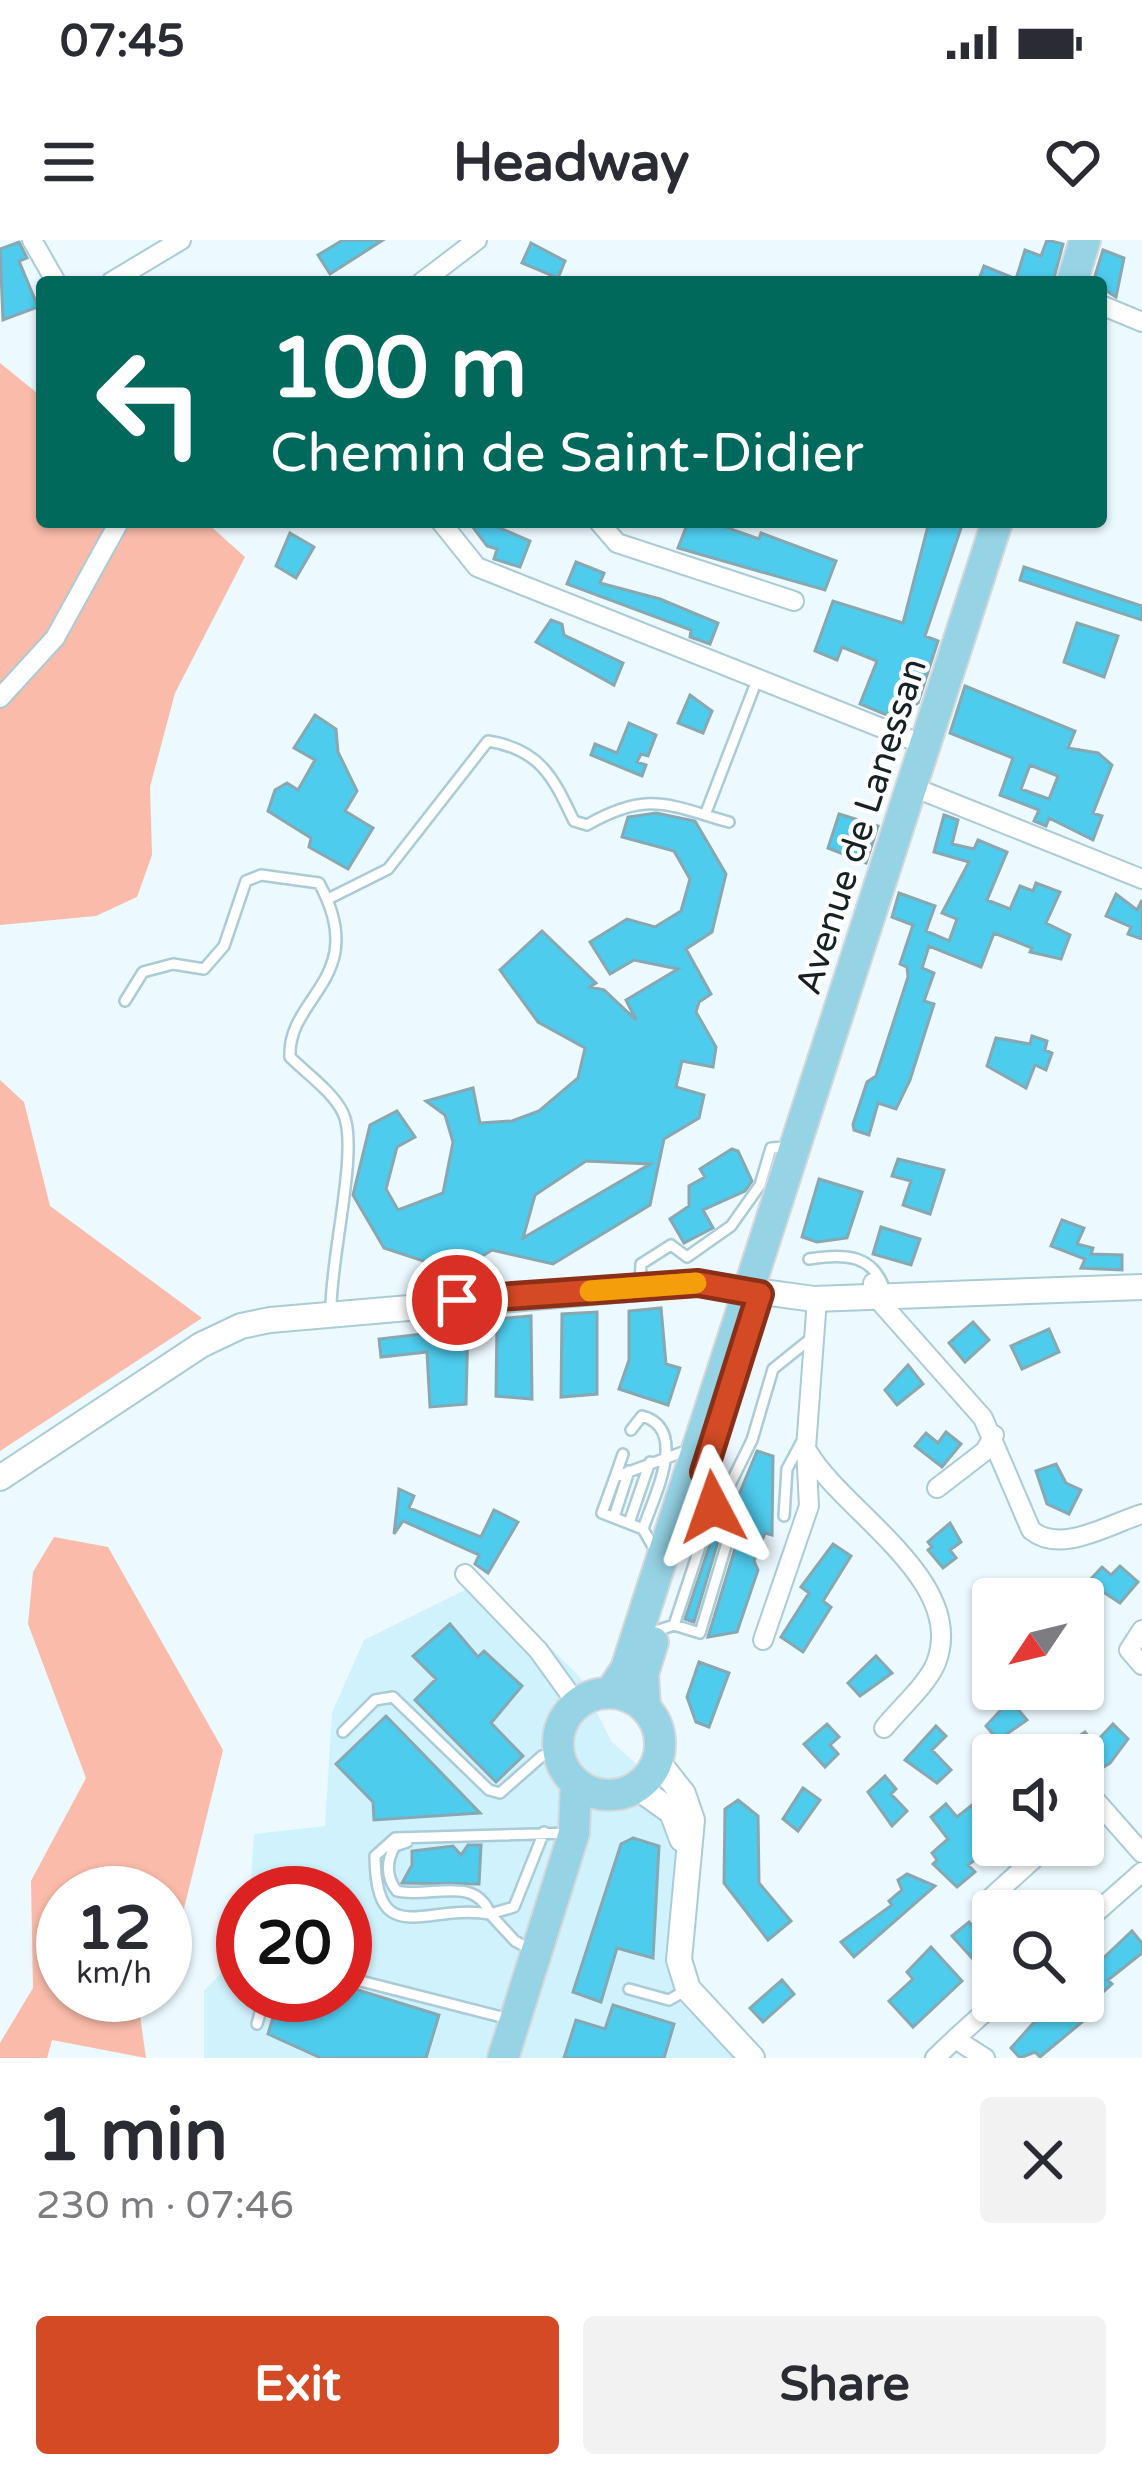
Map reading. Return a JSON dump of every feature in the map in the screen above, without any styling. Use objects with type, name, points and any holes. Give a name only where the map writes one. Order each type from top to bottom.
[{"type":"main road","points":[[1074,276],[1085,240]]},
{"type":"main road","name":"Avenue de Lanessan","points":[[798,1150],[996,528]]},
{"type":"main road","points":[[748,1305],[770,1254],[798,1150]]},
{"type":"main road","points":[[520,2058],[594,1822],[657,1761],[659,1732],[645,1707],[643,1674],[665,1628],[748,1305],[798,1150]]},
{"type":"main road","points":[[503,2058],[537,1952],[559,1832],[576,1783],[559,1753],[561,1726],[577,1704],[610,1693],[626,1669],[661,1560],[702,1473]]},
{"type":"main road","points":[[610,1693],[645,1707]]},
{"type":"main road","points":[[576,1783],[622,1791]]},
{"type":"street","points":[[32,240],[53,276]]},
{"type":"street","points":[[117,276],[146,249],[181,240]]},
{"type":"street","points":[[430,276],[477,240]]},
{"type":"street","points":[[1107,307],[1142,322]]},
{"type":"street","points":[[0,698],[55,638],[116,528]]},
{"type":"street","points":[[446,528],[477,567],[927,746]]},
{"type":"street","points":[[604,528],[617,543],[794,601]]},
{"type":"street","points":[[913,787],[1142,879]]},
{"type":"street","points":[[0,1478],[201,1345],[241,1326],[331,1312],[698,1283],[748,1305],[878,1291],[1142,1287]]},
{"type":"street","points":[[878,1291],[994,1435],[1031,1530],[1043,1540],[1063,1541],[1142,1514]]},
{"type":"street","points":[[763,1640],[809,1506],[806,1440],[817,1299]]},
{"type":"street","points":[[937,1488],[985,1451],[994,1435]]},
{"type":"street","points":[[806,1440],[824,1479],[914,1568],[931,1593],[940,1626],[936,1663],[884,1728]]},
{"type":"street","points":[[465,1574],[538,1650],[577,1704]]},
{"type":"street","points":[[1142,1630],[1129,1650],[1142,1666]]},
{"type":"street","points":[[657,1761],[682,1794],[692,1820],[679,1960],[688,1989],[752,2058]]},
{"type":"street","points":[[622,1791],[672,1812],[686,1847]]},
{"type":"street","points":[[1104,1810],[1142,1853]]},
{"type":"street","points":[[999,1890],[1026,1866]]},
{"type":"street","points":[[1104,1905],[1142,1872]]},
{"type":"street","points":[[935,2058],[974,2022]]},
{"type":"street","points":[[956,2039],[986,2058]]},
{"type":"lane","points":[[704,815],[758,678]]},
{"type":"lane","points":[[328,899],[388,869],[488,741],[513,745],[546,764],[574,821],[587,825],[628,802],[653,802],[729,822]]},
{"type":"lane","points":[[125,1000],[143,972],[173,964],[204,969],[224,946],[246,881],[261,875],[319,883],[328,899],[333,932],[329,980],[289,1036],[290,1057],[342,1109],[346,1124],[350,1153],[331,1261],[331,1312]]},
{"type":"lane","points":[[640,1288],[640,1264],[671,1245],[687,1257],[715,1239],[760,1185],[771,1148],[798,1150]]},
{"type":"lane","points":[[809,1258],[844,1253],[866,1262],[878,1291]]},
{"type":"lane","points":[[643,1529],[702,1473],[752,1440],[773,1369],[814,1336]]},
{"type":"lane","points":[[632,1430],[642,1416],[654,1420],[702,1473],[735,1516],[700,1633],[665,1628],[682,1599],[699,1550],[702,1473]]},
{"type":"lane","points":[[784,1516],[787,1469],[806,1440]]},
{"type":"lane","points":[[623,1454],[602,1513],[643,1529],[661,1560]]},
{"type":"lane","points":[[615,1477],[650,1462],[702,1473]]},
{"type":"lane","points":[[629,1523],[650,1462]]},
{"type":"lane","points":[[614,1517],[629,1471]]},
{"type":"lane","points":[[699,1550],[726,1548]]},
{"type":"lane","points":[[694,1564],[721,1562]]},
{"type":"lane","points":[[689,1578],[718,1574]]},
{"type":"lane","points":[[682,1599],[714,1587]]},
{"type":"lane","points":[[682,1599],[710,1600]]},
{"type":"lane","points":[[343,1732],[375,1700],[393,1697],[489,1790],[500,1793],[542,1756],[559,1753]]},
{"type":"lane","points":[[559,1832],[514,1907],[490,1914],[407,1916],[383,1908],[376,1896],[375,1856],[395,1838],[559,1832]]},
{"type":"lane","points":[[436,1839],[395,1846],[388,1856],[390,1882],[410,1894],[467,1890],[479,1896],[515,1941],[537,1952]]},
{"type":"lane","points":[[372,1984],[472,2006],[514,2021]]},
{"type":"lane","points":[[628,1989],[669,2000],[688,1989]]},
{"type":"shaded area","points":[[0,363],[36,392],[36,528],[213,528],[245,557],[175,693],[150,787],[152,855],[137,897],[96,916],[0,925]]},
{"type":"shaded area","points":[[0,1080],[24,1102],[50,1206],[202,1318],[0,1451]]},
{"type":"shaded area","points":[[54,1537],[108,1547],[223,1750],[192,1876],[192,1866],[39,1866],[86,1778],[28,1624],[33,1572]]},
{"type":"shaded area","points":[[483,1581],[580,1677],[611,1741],[679,1803],[688,1989],[747,2058],[204,2058],[204,1991],[216,1978],[216,2022],[372,2022],[372,1866],[252,1866],[254,1834],[325,1826],[332,1713],[364,1640]]},
{"type":"shaded area","points":[[36,1872],[36,2022],[141,2022],[146,2058],[52,2040],[47,2058],[0,2058],[0,2043],[33,1988],[31,1881]]},
{"type":"building","points":[[343,240],[383,240],[330,274],[318,255]]},
{"type":"building","points":[[1047,240],[1063,244],[1055,276],[1017,276],[1025,250],[1041,256]]},
{"type":"building","points":[[19,242],[27,258],[19,261],[36,302],[36,308],[3,320],[0,249]]},
{"type":"building","points":[[531,243],[565,261],[559,276],[522,263]]},
{"type":"building","points":[[1103,250],[1124,258],[1116,297],[1107,291],[1107,276],[1095,276]]},
{"type":"building","points":[[984,266],[1009,276],[980,276]]},
{"type":"building","points":[[474,528],[500,528],[530,541],[520,567],[494,559],[497,549],[487,546]]},
{"type":"building","points":[[686,528],[728,528],[759,539],[761,533],[836,561],[825,590],[678,548]]},
{"type":"building","points":[[927,528],[961,528],[925,636],[938,641],[918,703],[892,717],[860,704],[877,661],[842,647],[837,660],[815,651],[833,601],[903,623]]},
{"type":"building","points":[[290,533],[314,547],[296,578],[276,566]]},
{"type":"building","points":[[576,562],[604,573],[600,583],[660,599],[718,623],[710,644],[690,637],[691,630],[567,584]]},
{"type":"building","points":[[1024,567],[1142,606],[1142,620],[1020,580]]},
{"type":"building","points":[[551,620],[562,624],[564,635],[623,663],[614,685],[536,642]]},
{"type":"building","points":[[1077,623],[1118,636],[1104,677],[1064,662]]},
{"type":"building","points":[[965,686],[1075,731],[1068,748],[1098,753],[1112,765],[1093,813],[1102,816],[1093,840],[1049,818],[1046,826],[1034,821],[1039,810],[1000,795],[1013,758],[950,733]],"holes":[[[1030,765],[1058,776],[1049,799],[1021,789]]]},
{"type":"building","points":[[690,695],[712,711],[703,733],[678,723]]},
{"type":"building","points":[[315,715],[336,729],[338,752],[357,791],[345,811],[373,828],[348,869],[309,847],[311,838],[268,811],[275,790],[287,783],[298,790],[315,760],[294,748]]},
{"type":"building","points":[[629,723],[656,735],[648,756],[641,754],[637,762],[646,765],[642,776],[591,755],[595,744],[617,753]]},
{"type":"building","points":[[656,813],[695,821],[726,874],[712,932],[686,949],[711,994],[699,1002],[696,1012],[716,1047],[713,1067],[682,1061],[676,1087],[704,1095],[699,1118],[664,1139],[650,1205],[553,1264],[492,1250],[457,1272],[384,1248],[353,1195],[370,1125],[397,1111],[415,1137],[397,1147],[386,1189],[398,1210],[443,1193],[453,1142],[445,1115],[426,1101],[473,1088],[480,1123],[512,1121],[539,1111],[578,1078],[585,1048],[538,1022],[500,970],[542,931],[596,983],[590,987],[604,990],[636,1020],[626,1000],[678,969],[634,960],[610,974],[590,942],[627,919],[655,927],[681,911],[690,879],[674,851],[622,837],[628,817]],"holes":[[[586,1161],[650,1164],[523,1238],[535,1195]]]},
{"type":"building","points":[[839,814],[878,826],[866,863],[828,848]]},
{"type":"building","points":[[944,815],[958,820],[952,844],[974,849],[978,840],[1007,852],[987,900],[1010,909],[1020,886],[1033,891],[1036,883],[1060,892],[1046,923],[1070,935],[1061,959],[1030,952],[1032,948],[994,933],[981,967],[929,946],[922,968],[934,973],[924,1001],[934,1004],[910,1080],[896,1109],[878,1103],[869,1135],[854,1130],[853,1124],[867,1082],[876,1076],[908,977],[907,967],[900,964],[913,925],[892,917],[899,893],[935,906],[926,931],[949,941],[957,919],[942,913],[969,862],[934,852]]},
{"type":"building","points":[[1116,894],[1137,910],[1142,900],[1142,939],[1128,934],[1131,927],[1106,916]]},
{"type":"building","points":[[1032,1036],[1047,1041],[1045,1050],[1052,1053],[1046,1070],[1035,1065],[1026,1088],[987,1066],[996,1038],[1030,1044]]},
{"type":"building","points":[[732,1149],[738,1151],[752,1181],[745,1191],[703,1210],[713,1228],[684,1243],[670,1219],[689,1206],[689,1186],[705,1177],[700,1169]]},
{"type":"building","points":[[898,1159],[944,1170],[930,1214],[903,1205],[911,1181],[892,1176]]},
{"type":"building","points":[[819,1179],[862,1192],[847,1238],[817,1242],[802,1237]]},
{"type":"building","points":[[1062,1220],[1084,1228],[1077,1244],[1093,1248],[1091,1254],[1122,1255],[1122,1270],[1081,1268],[1085,1259],[1051,1246]]},
{"type":"building","points":[[881,1227],[920,1239],[911,1265],[873,1254]]},
{"type":"building","points":[[661,1308],[666,1364],[680,1368],[668,1405],[619,1389],[629,1360],[629,1311]]},
{"type":"building","points":[[597,1312],[597,1394],[561,1397],[562,1314]]},
{"type":"building","points":[[531,1316],[532,1399],[496,1396],[497,1319]]},
{"type":"building","points":[[468,1321],[466,1404],[430,1407],[427,1352],[381,1357],[379,1339],[431,1333],[431,1323]]},
{"type":"building","points":[[973,1322],[989,1340],[965,1362],[949,1343]]},
{"type":"building","points":[[1049,1329],[1059,1352],[1022,1369],[1011,1346]]},
{"type":"building","points":[[908,1365],[923,1384],[897,1405],[885,1390]]},
{"type":"building","points":[[946,1432],[961,1444],[942,1467],[915,1446],[926,1433],[938,1443]]},
{"type":"building","points":[[757,1451],[773,1456],[772,1535],[765,1533],[754,1561],[758,1570],[737,1632],[708,1637],[744,1519],[736,1502]]},
{"type":"building","points":[[1056,1464],[1066,1483],[1081,1490],[1069,1514],[1047,1504],[1036,1471]]},
{"type":"building","points":[[399,1489],[414,1496],[409,1508],[481,1537],[494,1510],[518,1522],[488,1573],[475,1564],[479,1555],[403,1521],[394,1534]]},
{"type":"building","points":[[720,1514],[725,1518],[694,1622],[685,1619]]},
{"type":"building","points":[[950,1523],[961,1542],[950,1550],[956,1558],[943,1568],[928,1550],[932,1547],[928,1542]]},
{"type":"building","points":[[833,1544],[851,1556],[823,1601],[831,1607],[803,1652],[781,1637],[809,1593],[801,1587]]},
{"type":"building","points":[[1120,1566],[1138,1582],[1120,1603],[1104,1592],[1104,1578],[1092,1578],[1102,1567],[1111,1575]]},
{"type":"building","points":[[450,1624],[478,1657],[484,1651],[522,1686],[491,1723],[523,1756],[496,1782],[415,1700],[436,1679],[413,1656]]},
{"type":"building","points":[[876,1656],[892,1673],[860,1696],[848,1683]]},
{"type":"building","points":[[699,1662],[729,1673],[709,1727],[696,1722],[687,1697]]},
{"type":"building","points":[[1001,1710],[1018,1710],[1027,1720],[1007,1734],[993,1734],[986,1726]]},
{"type":"building","points":[[386,1716],[480,1813],[374,1820],[373,1802],[336,1764]]},
{"type":"building","points":[[827,1724],[839,1737],[830,1745],[838,1754],[825,1767],[804,1744]]},
{"type":"building","points":[[1113,1724],[1128,1739],[1104,1767],[1104,1734]]},
{"type":"building","points":[[936,1726],[946,1736],[932,1750],[951,1770],[937,1783],[905,1760]]},
{"type":"building","points":[[885,1776],[896,1789],[891,1794],[907,1811],[892,1826],[868,1792]]},
{"type":"building","points":[[803,1788],[820,1800],[798,1831],[783,1819]]},
{"type":"building","points":[[738,1800],[758,1816],[759,1883],[791,1921],[768,1940],[724,1883],[725,1809]]},
{"type":"building","points":[[946,1804],[957,1817],[972,1805],[972,1862],[968,1865],[975,1872],[957,1887],[933,1864],[937,1860],[932,1853],[948,1839],[931,1817]]},
{"type":"building","points":[[633,1838],[659,1846],[653,1958],[617,1948],[601,2002],[573,1992],[621,1844]]},
{"type":"building","points":[[468,1845],[481,1845],[479,1884],[402,1883],[412,1865],[412,1851],[453,1846],[461,1855]]},
{"type":"building","points":[[907,1874],[935,1886],[854,1957],[841,1942],[892,1905],[889,1901],[902,1890],[898,1880]]},
{"type":"building","points":[[969,1922],[972,1958],[952,1936]]},
{"type":"building","points":[[1132,1931],[1142,1943],[1142,1953],[1108,1980],[1112,1984],[1104,1991],[1104,1957]]},
{"type":"building","points":[[931,1947],[962,1981],[913,2027],[889,2001],[913,1979],[907,1972]]},
{"type":"building","points":[[782,1980],[794,1994],[763,2022],[750,2008]]},
{"type":"building","points":[[372,1994],[439,2015],[426,2058],[321,2058],[268,2034],[272,2022],[372,2022]]},
{"type":"building","points":[[613,2005],[674,2024],[664,2058],[564,2058],[576,2020],[605,2029]]},
{"type":"building","points":[[1034,2022],[1082,2022],[1040,2057],[1035,2052],[1020,2058],[1011,2048]]},
{"type":"slow traffic","points":[[590,1291],[696,1283]]},
{"type":"route","points":[[457,1300],[698,1283],[760,1294],[704,1472],[718,1492],[713,1507]]}]
